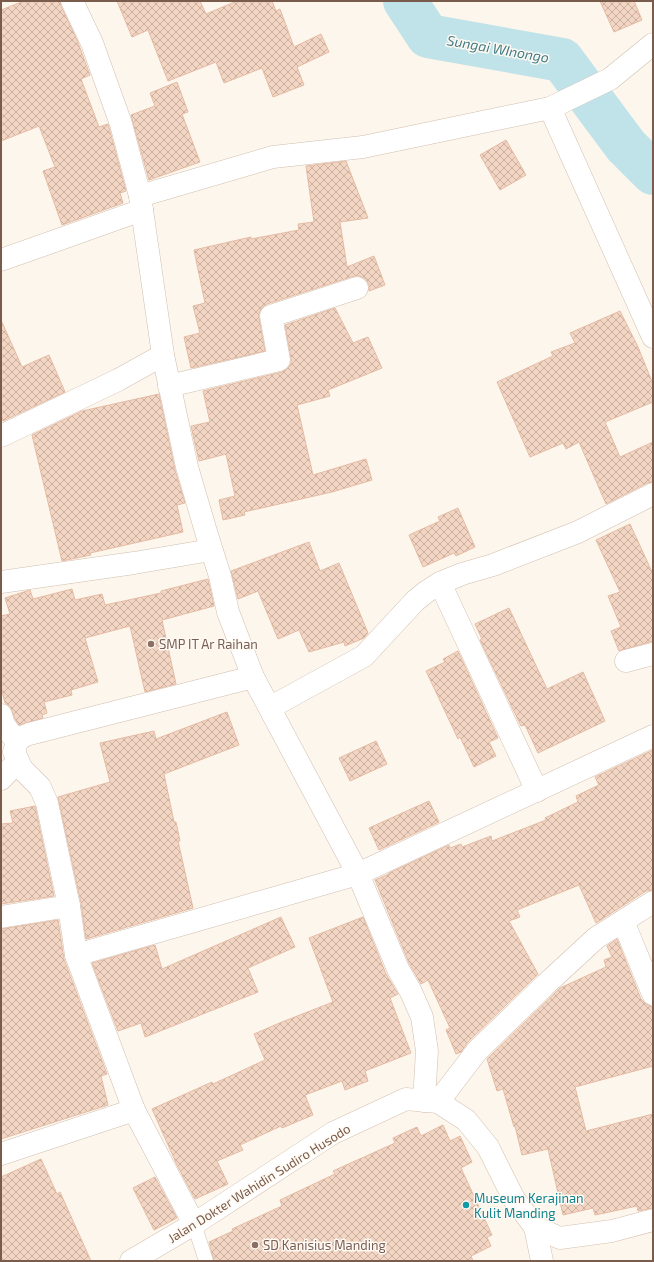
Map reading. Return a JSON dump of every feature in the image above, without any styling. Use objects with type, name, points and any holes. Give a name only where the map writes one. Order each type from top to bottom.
[{"type":"street","points":[[72,1],[92,43],[122,124],[141,203],[163,355],[169,386],[187,467],[220,576],[228,612],[253,677],[271,707],[358,874],[398,969],[411,992],[422,1018],[427,1051],[431,1101]]},
{"type":"street","points":[[1,260],[141,203],[273,157],[363,147],[555,107],[610,79],[653,44]]},
{"type":"street","points":[[555,107],[653,337]]},
{"type":"street","points":[[169,386],[279,360],[271,316],[357,288]]},
{"type":"street","points":[[1,436],[111,383],[163,355]]},
{"type":"street","points":[[271,707],[364,656],[415,601],[440,583],[462,574],[493,565],[578,532],[653,494]]},
{"type":"street","points":[[1,582],[134,563],[211,550]]},
{"type":"street","points":[[440,583],[537,791]]},
{"type":"street","points":[[626,661],[653,654]]},
{"type":"street","points":[[1,779],[17,752],[22,737],[29,734],[253,677]]},
{"type":"street","points":[[1,714],[4,725],[17,752],[22,769],[40,787],[47,804],[69,906],[76,955],[134,1110],[194,1224]]},
{"type":"street","points":[[76,955],[358,874],[653,736]]},
{"type":"street","points":[[431,1101],[477,1051],[596,938],[653,902]]},
{"type":"street","points":[[1,917],[69,906]]},
{"type":"street","points":[[622,921],[653,994]]},
{"type":"street","name":"Jalan Dokter Wahidin Sudiro Husodo","points":[[131,1261],[194,1224],[333,1133],[406,1099],[431,1101],[466,1120],[488,1147],[514,1199],[535,1228]]},
{"type":"street","points":[[1,1154],[134,1110]]},
{"type":"street","points":[[535,1228],[560,1238],[612,1231],[653,1220]]},
{"type":"street","points":[[535,1228],[542,1261]]},
{"type":"lane","points":[[194,1224],[206,1261]]},
{"type":"building","points":[[24,1],[60,1],[90,75],[81,79],[99,127],[108,124],[126,191],[120,193],[123,203],[62,225],[43,171],[55,167],[39,126],[1,141],[1,10]]},
{"type":"building","points":[[117,1],[200,1],[206,14],[237,1],[272,1],[276,11],[280,9],[294,47],[321,34],[329,52],[297,67],[304,85],[273,97],[262,68],[224,83],[216,62],[168,81],[148,30],[132,37]]},
{"type":"building","points":[[600,1],[634,1],[642,20],[614,32]]},
{"type":"building","points":[[177,82],[188,112],[182,114],[200,162],[149,180],[131,115],[155,106],[150,93]]},
{"type":"building","points":[[506,140],[526,175],[500,190],[480,155]]},
{"type":"building","points":[[346,161],[368,218],[340,222],[347,267],[374,256],[385,285],[369,291],[369,285],[366,279],[360,276],[354,276],[267,304],[259,313],[265,351],[191,368],[184,337],[200,333],[193,306],[205,303],[194,250],[251,237],[251,239],[299,230],[298,224],[314,222],[306,166]]},
{"type":"building","points":[[335,308],[353,343],[368,337],[382,368],[328,390],[330,396],[297,405],[313,475],[366,459],[372,480],[332,492],[244,512],[245,515],[223,520],[219,500],[235,496],[226,454],[199,461],[191,426],[210,422],[203,391],[282,372],[287,369],[291,364],[291,358],[285,325]]},
{"type":"building","points":[[620,311],[638,347],[653,384],[653,402],[605,422],[620,457],[653,442],[653,482],[647,483],[606,504],[579,442],[566,449],[563,443],[530,457],[497,382],[553,356],[551,352],[575,343],[570,333]]},
{"type":"building","points":[[1,320],[22,367],[49,355],[65,392],[3,421],[1,416]]},
{"type":"building","points":[[159,394],[175,470],[185,503],[177,505],[183,532],[90,553],[91,555],[62,561],[32,435],[82,411]]},
{"type":"building","points":[[458,508],[475,547],[456,556],[454,553],[423,567],[409,535],[440,521],[438,517]]},
{"type":"building","points":[[630,524],[653,574],[653,641],[619,651],[611,631],[621,627],[608,596],[620,592],[596,540]]},
{"type":"building","points":[[309,542],[320,571],[339,563],[368,633],[364,638],[345,646],[344,642],[309,652],[299,630],[278,639],[258,591],[238,599],[231,571]]},
{"type":"building","points":[[208,579],[214,606],[162,620],[176,684],[145,692],[130,626],[85,638],[98,682],[71,690],[72,695],[44,702],[47,713],[42,715],[43,718],[19,725],[10,706],[5,703],[1,687],[1,616],[10,614],[5,598],[30,590],[33,599],[72,589],[75,600],[102,594],[105,605],[161,593],[161,591]]},
{"type":"building","points":[[509,608],[547,689],[583,672],[605,721],[538,753],[525,725],[521,726],[480,640],[482,639],[475,624]]},
{"type":"building","points":[[458,651],[498,738],[489,742],[496,756],[474,767],[460,737],[458,739],[426,671],[445,662],[443,659]]},
{"type":"building","points":[[227,712],[239,745],[164,774],[174,822],[176,822],[180,841],[178,841],[193,908],[86,939],[81,903],[58,797],[110,782],[100,743],[154,731],[156,739]]},
{"type":"building","points":[[376,741],[387,764],[350,781],[339,758]]},
{"type":"building","points":[[653,750],[653,890],[646,891],[596,923],[579,885],[517,910],[520,917],[509,921],[538,974],[468,1042],[461,1052],[456,1054],[446,1030],[450,1028],[428,980],[421,984],[409,963],[375,880],[449,845],[450,848],[461,844],[462,847],[491,836],[492,841],[546,820],[545,818],[578,802],[576,796],[599,785],[595,777]]},
{"type":"building","points":[[429,801],[439,822],[379,850],[369,828]]},
{"type":"building","points":[[35,806],[54,896],[1,904],[1,824],[13,823],[10,811]]},
{"type":"building","points":[[281,917],[295,947],[248,968],[258,992],[145,1037],[141,1023],[118,1031],[92,963],[155,945],[162,969]]},
{"type":"building","points":[[363,917],[386,974],[398,994],[390,998],[411,1053],[365,1071],[368,1081],[345,1090],[342,1081],[305,1095],[313,1115],[282,1128],[281,1126],[240,1145],[243,1150],[217,1161],[228,1184],[195,1199],[177,1165],[152,1109],[212,1082],[213,1084],[265,1060],[254,1034],[333,1002],[309,938]]},
{"type":"building","points":[[58,920],[64,959],[107,1074],[101,1076],[108,1105],[1,1139],[1,929]]},
{"type":"building","points":[[617,939],[641,999],[646,1004],[651,1006],[653,1010],[653,1066],[575,1087],[586,1131],[653,1114],[653,1208],[638,1211],[637,1206],[595,1215],[593,1208],[563,1215],[548,1149],[522,1155],[515,1126],[514,1127],[503,1089],[497,1091],[487,1059],[560,988],[606,967],[604,960],[612,957],[607,946]]},
{"type":"building","points":[[443,1125],[450,1141],[460,1136],[472,1162],[461,1168],[492,1235],[487,1237],[491,1246],[471,1256],[473,1261],[214,1261],[209,1242],[233,1231],[232,1229],[282,1206],[280,1200],[335,1174],[333,1171],[395,1143],[393,1138],[417,1127],[421,1136]]},
{"type":"building","points":[[41,1159],[57,1194],[60,1192],[91,1261],[1,1261],[1,1177]]},
{"type":"building","points":[[155,1177],[177,1218],[154,1230],[133,1188]]},
{"type":"waterway","name":"Sungai WInongo","points":[[405,1],[428,36],[562,60],[626,146],[653,173]]},
{"type":"place","name":"SMP IT Ar Raihan","points":[[151,644]]},
{"type":"place","name":"Museum Kerajinan Kulit Manding","points":[[466,1205]]},
{"type":"place","name":"SD Kanisius Manding","points":[[255,1245]]}]
